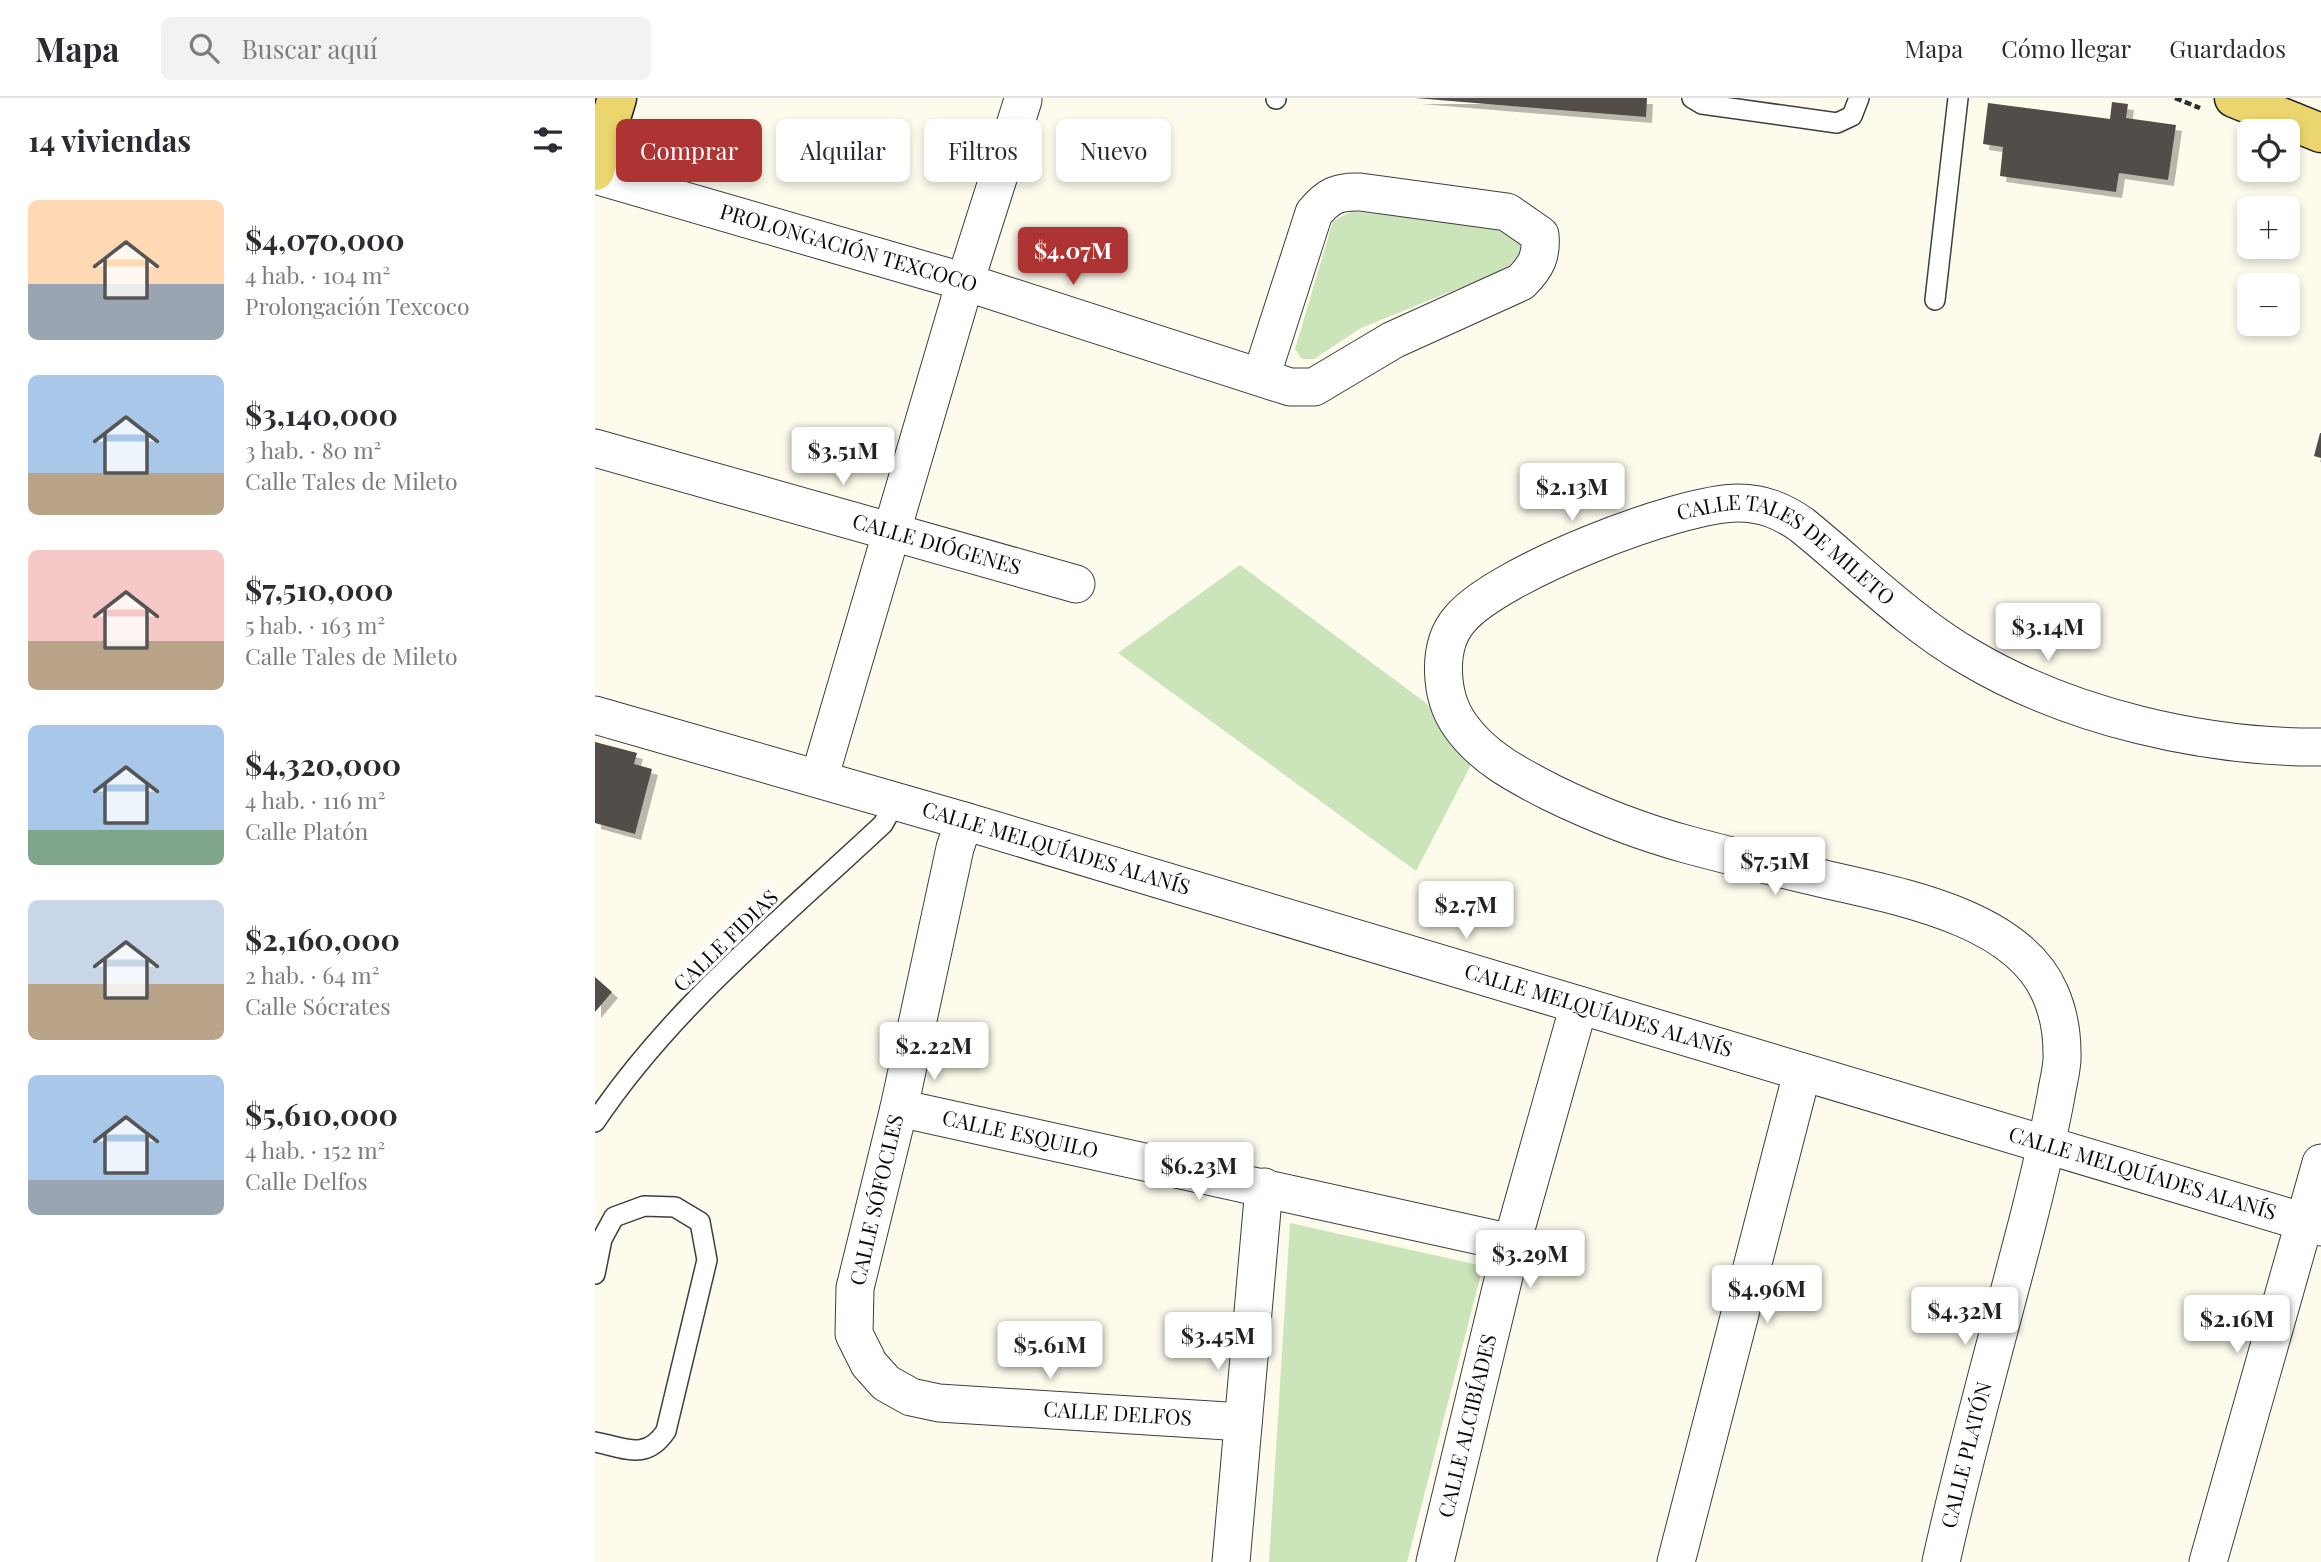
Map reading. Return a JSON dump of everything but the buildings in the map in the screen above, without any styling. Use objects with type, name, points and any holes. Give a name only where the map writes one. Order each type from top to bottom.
[{"type":"main road","points":[[595,173],[617,98]]},
{"type":"main road","points":[[2234,98],[2300,117]]},
{"type":"street","points":[[818,779],[965,282],[1023,100]]},
{"type":"street","name":"PROLONGACIÓN TEXCOCO","points":[[595,173],[965,282],[1290,387],[1314,387],[1393,340],[1521,282],[1542,251],[1540,234],[1507,212],[1360,192],[1343,191],[1326,198],[1314,213],[1261,377]]},
{"type":"street","name":"CALLE DIÓGENES","points":[[595,448],[1076,584]]},
{"type":"street","name":"CALLE TALES DE MILETO","points":[[2047,1145],[2063,1056],[2057,1017],[2050,991],[2023,958],[2003,940],[1973,922],[1926,905],[1650,833],[1581,807],[1514,774],[1483,751],[1459,724],[1446,697],[1446,649],[1458,620],[1522,573],[1682,511],[1716,504],[1764,505],[1786,513],[1968,656],[2008,678],[2053,696],[2160,729],[2227,742],[2321,747]]},
{"type":"street","name":"CALLE MELQUÍADES ALANÍS","points":[[595,715],[964,821],[2313,1224]]},
{"type":"street","name":"CALLE SÓFOCLES","points":[[854,1334],[855,1288],[899,1108],[955,848],[964,821]]},
{"type":"street","name":"CALLE ALCIBÍADES","points":[[1435,1562],[1512,1243],[1579,1005]]},
{"type":"street","points":[[1675,1562],[1802,1073]]},
{"type":"street","name":"CALLE ESQUILO","points":[[899,1108],[1264,1186],[1512,1243]]},
{"type":"street","name":"CALLE PLATÓN","points":[[1941,1562],[2047,1145]]},
{"type":"street","points":[[2208,1562],[2313,1224],[2321,1163]]},
{"type":"street","points":[[1231,1562],[1264,1186]]},
{"type":"street","name":"CALLE DELFOS","points":[[854,1334],[869,1364],[886,1383],[921,1399],[939,1403],[1243,1422]]},
{"type":"lane","points":[[1692,98],[1702,104],[1837,124],[1852,116],[1859,98]]},
{"type":"lane","points":[[1935,300],[1958,98]]},
{"type":"lane","name":"CALLE FIDIAS","points":[[595,1122],[624,1078],[660,1036],[883,824],[896,802]]},
{"type":"lane","points":[[595,1274],[602,1239],[614,1217],[644,1206],[675,1207],[700,1222],[707,1260],[666,1431],[657,1444],[644,1451],[595,1442]]},
{"type":"green space","points":[[1352,211],[1515,230],[1522,242],[1519,256],[1504,270],[1361,328],[1314,359],[1302,359],[1295,349],[1333,221]]},
{"type":"green space","points":[[1240,565],[1426,703],[1471,765],[1416,871],[1118,653]]},
{"type":"green space","points":[[1290,1223],[1483,1266],[1407,1562],[1269,1562]]}]
